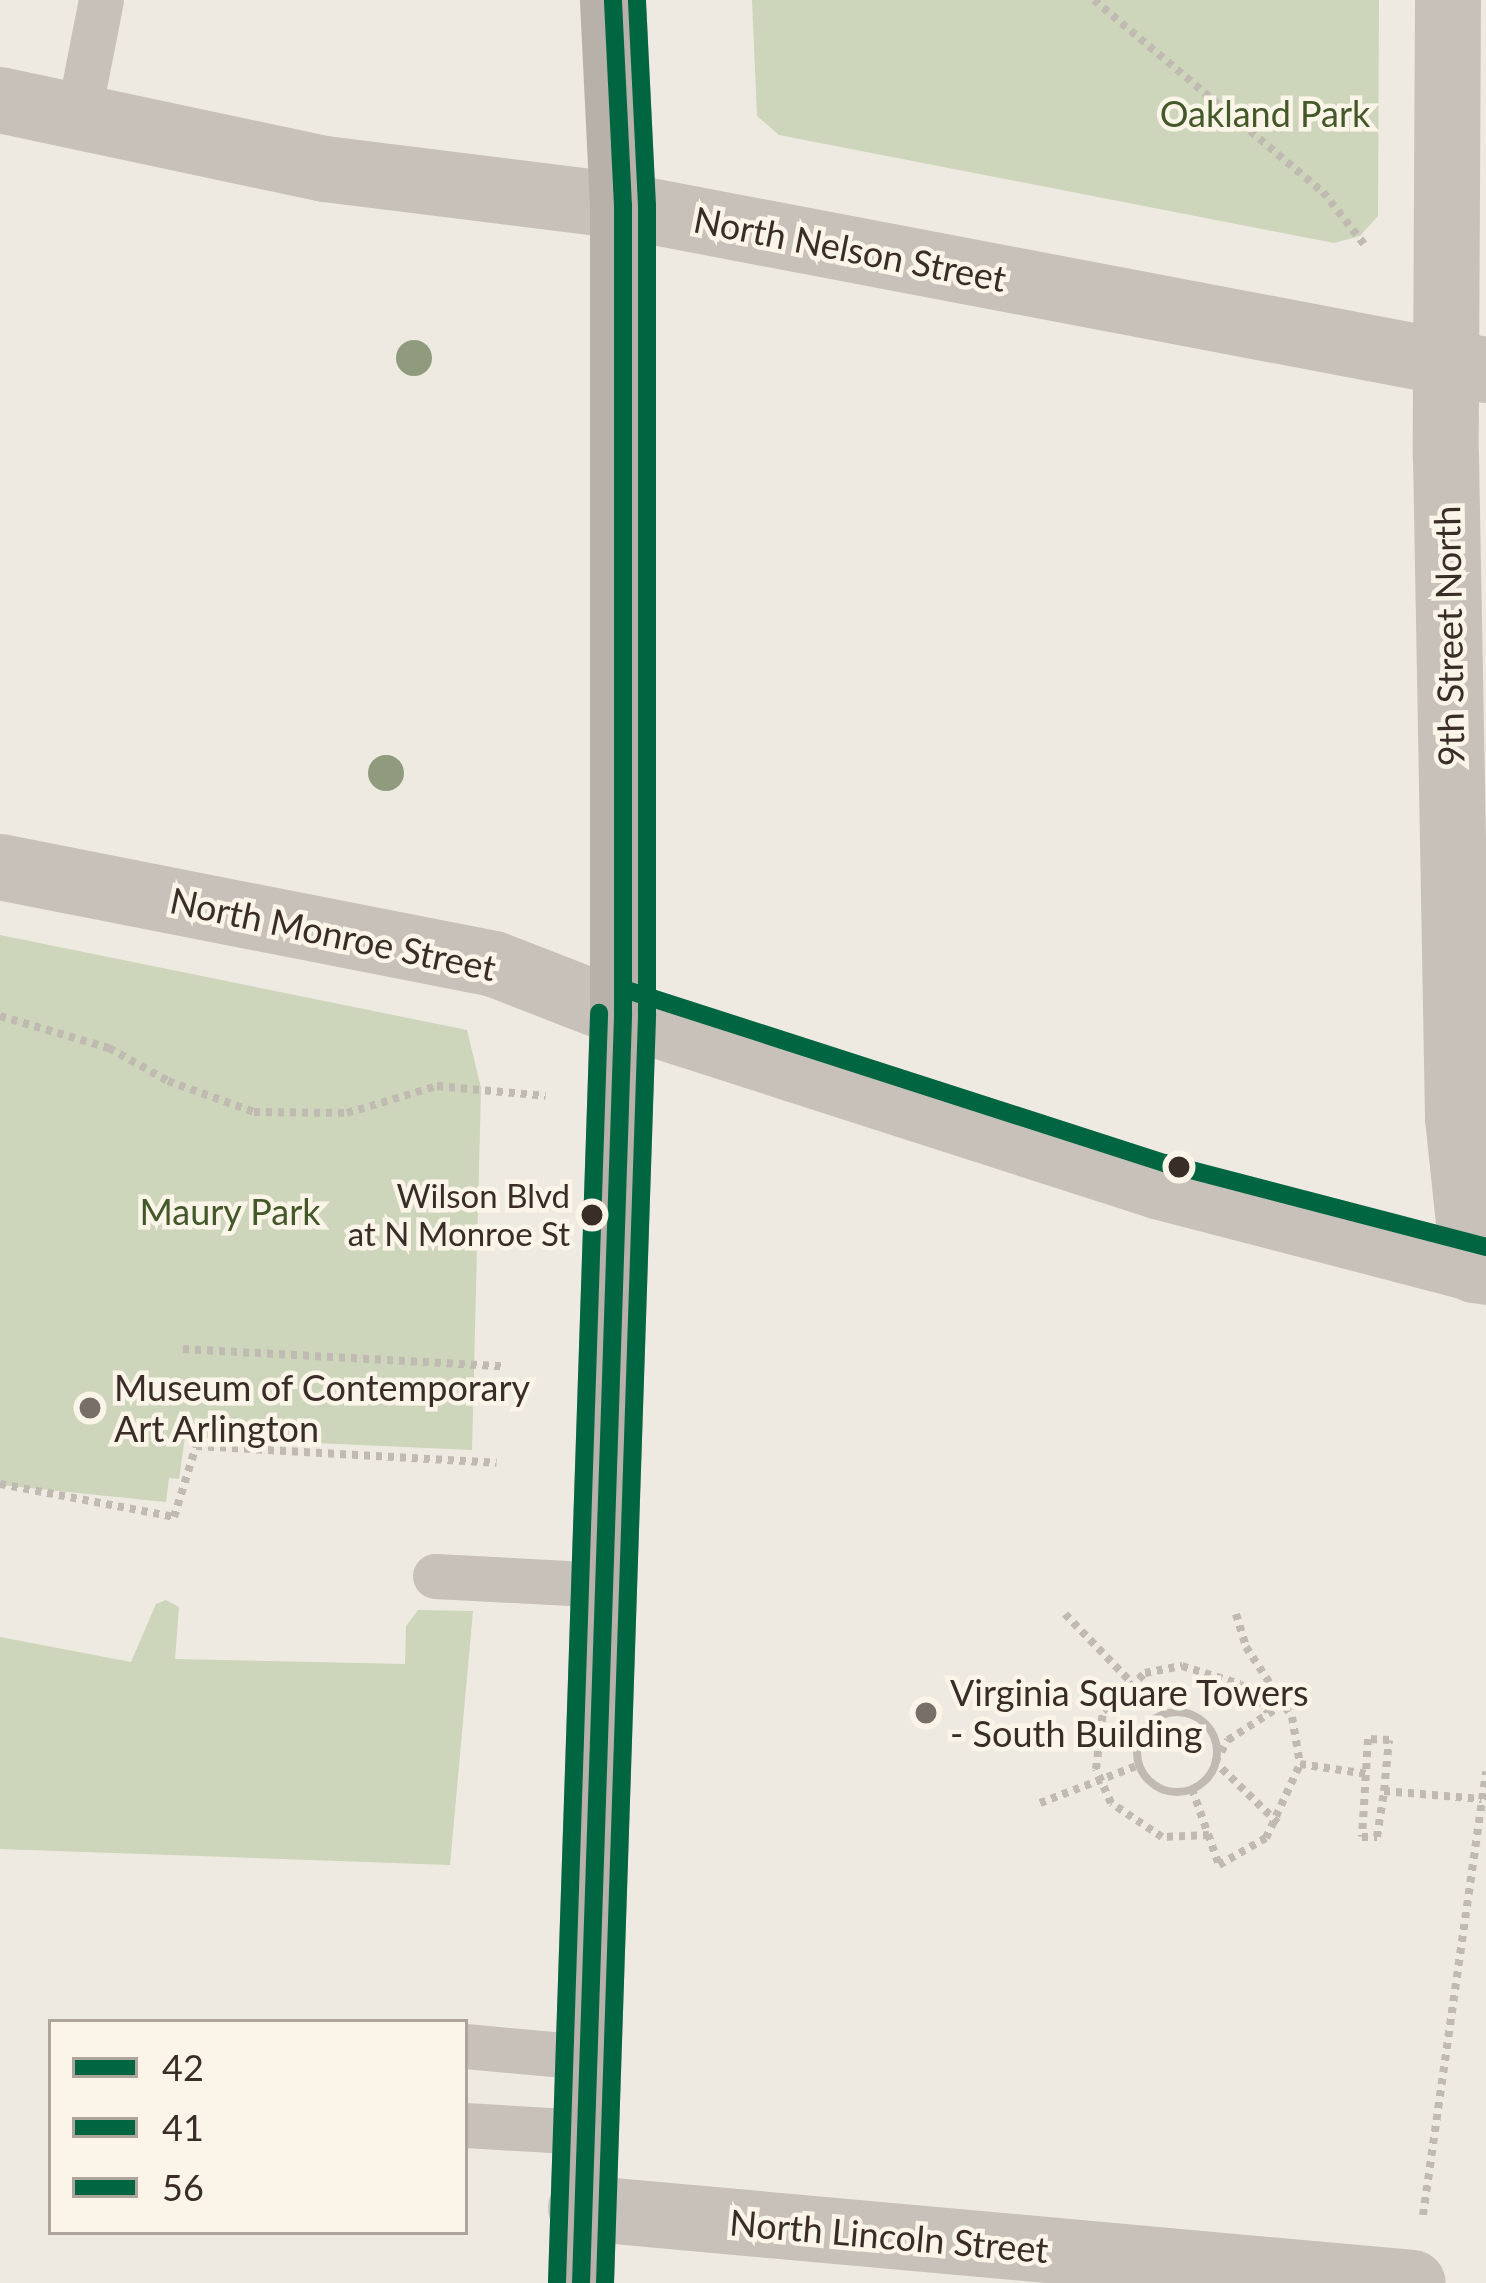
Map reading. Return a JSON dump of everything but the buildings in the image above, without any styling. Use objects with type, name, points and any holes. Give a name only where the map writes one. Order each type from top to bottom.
[{"type":"main road","points":[[581,2283],[623,1014],[623,206],[613,0]]},
{"type":"street","name":"9th Street North","points":[[1448,0],[1466,366],[1459,1150],[1480,1271]]},
{"type":"street","name":"North Nelson Street","points":[[0,100],[325,169],[623,206],[1466,366]]},
{"type":"street","name":"North Monroe Street","points":[[0,867],[494,964],[623,1014],[1157,1186],[1480,1271]]},
{"type":"street","name":"North Lincoln Street","points":[[581,2208],[1385,2282]]},
{"type":"lane","points":[[78,117],[101,0]]},
{"type":"lane","points":[[435,1576],[604,1585]]},
{"type":"lane","points":[[468,2046],[586,2056]]},
{"type":"lane","points":[[468,2125],[584,2132]]},
{"type":"path","points":[[1094,0],[1323,192],[1367,248]]},
{"type":"path","points":[[0,1016],[109,1048],[254,1112],[347,1113],[437,1086],[546,1096]]},
{"type":"path","points":[[184,1349],[502,1366]]},
{"type":"path","points":[[0,1484],[174,1517],[196,1446],[496,1463]]},
{"type":"path","points":[[1192,1789],[1220,1865],[1252,1850],[1277,1822],[1300,1764],[1285,1703],[1246,1647],[1236,1613]]},
{"type":"path","points":[[1065,1614],[1131,1682]]},
{"type":"path","points":[[1209,1835],[1180,1839],[1145,1830],[1111,1803],[1101,1779],[1096,1741],[1103,1711],[1131,1682],[1171,1667],[1210,1671],[1240,1684],[1268,1711]]},
{"type":"path","points":[[1139,1765],[1164,1790],[1192,1789],[1228,1740],[1285,1703]]},
{"type":"path","points":[[1139,1765],[1142,1733],[1175,1712],[1210,1730],[1215,1762],[1277,1822]]},
{"type":"path","points":[[1368,1739],[1389,1740],[1377,1838],[1362,1837],[1366,1774],[1368,1739]]},
{"type":"path","points":[[1300,1764],[1366,1774]]},
{"type":"path","points":[[1040,1803],[1139,1765]]},
{"type":"path","points":[[1385,2282],[1421,2229],[1486,1771]]},
{"type":"path","points":[[1384,1791],[1482,1799]]},
{"type":"green space","name":"Oakland Park","points":[[752,0],[1379,0],[1378,216],[1360,236],[1334,243],[779,135],[757,116]]},
{"type":"green space","name":"Maury Park","points":[[0,935],[467,1030],[481,1088],[472,1450],[185,1437],[179,1479],[169,1478],[166,1502],[0,1485]]},
{"type":"green space","points":[[166,1600],[179,1607],[175,1659],[405,1664],[406,1626],[418,1610],[473,1611],[450,1865],[0,1849],[0,1637],[131,1662],[156,1604]]},
{"type":"transit line","name":"42","points":[[581,2283],[623,1014],[623,206],[613,0]]},
{"type":"transit line","name":"41","points":[[605,2283],[647,1014],[647,206],[637,0]]},
{"type":"transit line","name":"56","points":[[630,991],[1164,1163],[1486,1247]]},
{"type":"transit line","name":"56","points":[[557,2282],[599,1013]]},
{"type":"place","name":"Wilson Blvd at N Monroe St","points":[[592,1215]]},
{"type":"place","name":"Museum of Contemporary Art Arlington","points":[[90,1408]]},
{"type":"place","name":"Virginia Square Towers - South Building","points":[[926,1713]]}]
